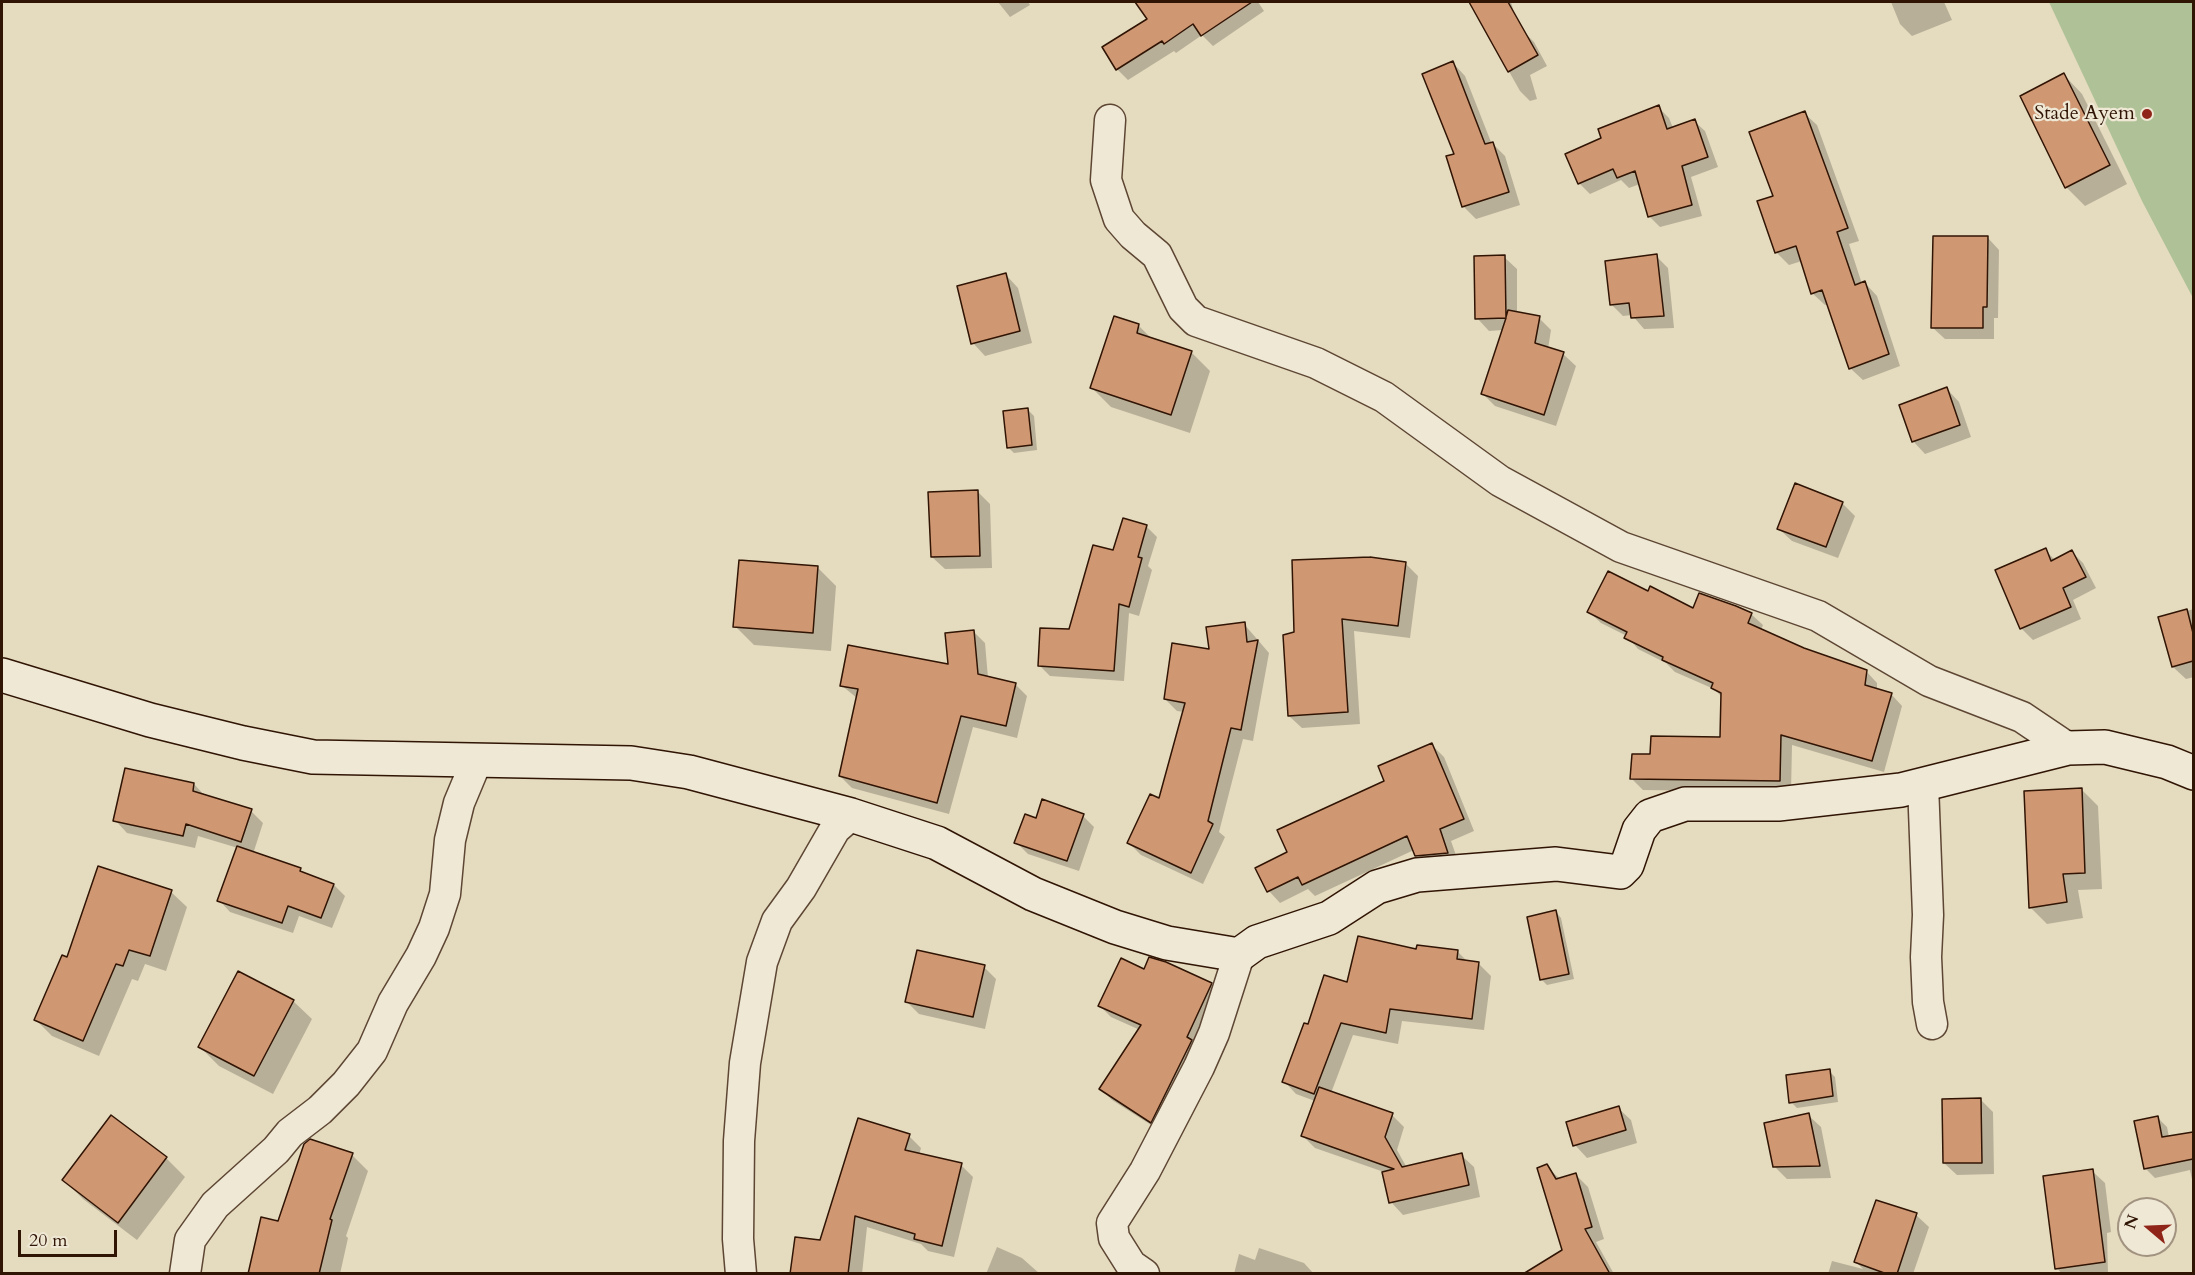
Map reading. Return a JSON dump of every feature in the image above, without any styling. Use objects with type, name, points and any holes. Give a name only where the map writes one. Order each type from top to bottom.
[{"type":"street","points":[[1110,120],[1106,180],[1119,219],[1133,235],[1157,255],[1183,308],[1196,321],[1316,363],[1384,397],[1500,481],[1621,547],[1818,616],[1929,681],[2022,717],[2068,748]]},
{"type":"street","points":[[2,675],[150,720],[243,743],[313,757],[631,763],[688,772],[851,815],[937,843],[1033,894],[1115,927],[1167,943],[1239,955]]},
{"type":"street","points":[[1144,1274],[1131,1265],[1114,1238],[1112,1223],[1145,1171],[1199,1067],[1214,1033],[1239,955],[1257,942],[1329,918],[1377,887],[1417,875],[1556,864],[1620,872],[1627,865],[1639,830],[1650,816],[1684,804],[1778,804],[1901,790],[2068,748],[2104,747],[2167,762],[2193,773]]},
{"type":"street","points":[[185,1274],[190,1240],[215,1205],[276,1150],[290,1133],[320,1110],[346,1084],[372,1051],[393,1003],[422,956],[434,928],[445,894],[450,840],[459,803],[477,760]]},
{"type":"street","points":[[1923,784],[1928,915],[1926,957],[1932,1023]]},
{"type":"street","points":[[741,1274],[738,1239],[739,1141],[745,1063],[762,962],[777,921],[801,888],[835,829],[851,815]]},
{"type":"green space","name":"Stade Ayem","points":[[2049,2],[2193,2],[2193,298],[2142,201]]},
{"type":"building","points":[[1135,2],[1252,2],[1201,36],[1193,24],[1164,44],[1162,41],[1116,70],[1102,47],[1147,19]]},
{"type":"building","points":[[1469,2],[1508,2],[1538,55],[1508,72]]},
{"type":"building","points":[[1453,61],[1485,144],[1493,142],[1509,192],[1462,207],[1446,156],[1454,154],[1422,74]]},
{"type":"building","points":[[2064,73],[2110,165],[2065,188],[2020,96]]},
{"type":"building","points":[[1659,105],[1667,129],[1695,119],[1708,157],[1682,166],[1692,205],[1648,217],[1635,171],[1617,178],[1613,169],[1578,184],[1565,154],[1601,138],[1598,129]]},
{"type":"building","points":[[1805,111],[1848,228],[1837,232],[1855,285],[1865,281],[1889,354],[1849,369],[1822,290],[1811,294],[1796,246],[1775,253],[1757,201],[1773,196],[1749,132]]},
{"type":"building","points":[[1933,236],[1988,236],[1987,307],[1983,307],[1983,328],[1931,328]]},
{"type":"building","points":[[1657,254],[1664,316],[1631,318],[1629,303],[1610,305],[1605,261]]},
{"type":"building","points":[[1505,255],[1506,317],[1508,310],[1540,316],[1535,343],[1564,352],[1544,415],[1481,394],[1506,318],[1475,319],[1474,256]]},
{"type":"building","points":[[1006,273],[1020,331],[971,344],[957,286]]},
{"type":"building","points":[[1114,316],[1139,324],[1137,333],[1192,351],[1171,415],[1090,388]]},
{"type":"building","points":[[1947,387],[1960,425],[1912,442],[1899,405]]},
{"type":"building","points":[[1028,408],[1032,445],[1007,448],[1003,411]]},
{"type":"building","points":[[1795,483],[1843,502],[1826,547],[1777,529]]},
{"type":"building","points":[[978,490],[980,556],[931,557],[928,492]]},
{"type":"building","points":[[1123,518],[1147,525],[1138,557],[1142,558],[1129,607],[1119,604],[1114,671],[1038,666],[1040,628],[1069,629],[1093,545],[1113,550]]},
{"type":"building","points":[[2046,548],[2051,561],[2072,550],[2086,577],[2063,588],[2071,607],[2020,629],[1995,570]]},
{"type":"building","points":[[1370,557],[1406,562],[1398,626],[1342,619],[1348,712],[1288,716],[1283,635],[1294,632],[1292,560]]},
{"type":"building","points":[[739,560],[818,566],[813,633],[733,627]]},
{"type":"building","points":[[1608,571],[1648,591],[1650,586],[1693,608],[1699,593],[1736,606],[1752,613],[1748,623],[1804,648],[1867,670],[1865,685],[1892,693],[1872,761],[1781,735],[1780,781],[1630,779],[1632,754],[1650,754],[1651,736],[1720,737],[1721,693],[1711,688],[1713,683],[1662,660],[1663,657],[1624,638],[1627,632],[1587,612]]},
{"type":"building","points":[[2187,609],[2193,633],[2193,661],[2172,667],[2158,617]]},
{"type":"building","points":[[1245,622],[1247,642],[1258,640],[1241,730],[1231,728],[1208,821],[1213,824],[1191,873],[1127,843],[1150,794],[1159,798],[1185,703],[1164,699],[1172,643],[1209,649],[1206,627]]},
{"type":"building","points":[[974,630],[978,674],[1016,683],[1006,726],[961,716],[937,803],[839,776],[858,689],[840,686],[848,645],[948,664],[945,633]]},
{"type":"building","points":[[1432,743],[1464,819],[1440,829],[1448,853],[1415,856],[1407,836],[1302,885],[1298,877],[1267,892],[1255,868],[1287,852],[1277,830],[1384,781],[1378,766]]},
{"type":"building","points":[[125,768],[194,783],[193,791],[252,809],[241,842],[186,824],[183,836],[113,821]]},
{"type":"building","points":[[2082,788],[2085,873],[2063,874],[2067,902],[2029,908],[2024,791]]},
{"type":"building","points":[[1042,799],[1084,814],[1067,861],[1014,843],[1025,814],[1036,818]]},
{"type":"building","points":[[237,846],[301,868],[300,871],[334,884],[321,918],[288,906],[282,923],[217,901]]},
{"type":"building","points":[[98,866],[172,890],[150,956],[129,950],[123,966],[116,964],[83,1041],[34,1020],[62,955],[67,957]]},
{"type":"building","points":[[1556,910],[1569,974],[1540,980],[1527,917]]},
{"type":"building","points":[[1358,936],[1416,949],[1417,945],[1458,950],[1457,959],[1479,962],[1472,1019],[1390,1009],[1386,1033],[1341,1023],[1314,1094],[1282,1082],[1304,1023],[1308,1024],[1324,975],[1347,982]]},
{"type":"building","points":[[917,950],[985,965],[973,1017],[905,1002]]},
{"type":"building","points":[[1149,957],[1166,962],[1212,983],[1187,1037],[1192,1040],[1151,1123],[1099,1089],[1141,1025],[1098,1006],[1121,958],[1144,969]]},
{"type":"building","points":[[238,971],[294,1000],[254,1076],[198,1047]]},
{"type":"building","points":[[1830,1069],[1833,1096],[1789,1103],[1786,1075]]},
{"type":"building","points":[[1319,1087],[1393,1113],[1385,1137],[1402,1167],[1462,1153],[1469,1185],[1389,1203],[1382,1172],[1394,1169],[1301,1136]]},
{"type":"building","points":[[1981,1098],[1982,1163],[1943,1163],[1942,1099]]},
{"type":"building","points":[[1619,1106],[1626,1130],[1573,1146],[1566,1122]]},
{"type":"building","points":[[1809,1113],[1820,1166],[1773,1167],[1764,1123]]},
{"type":"building","points":[[111,1115],[167,1157],[118,1223],[62,1180]]},
{"type":"building","points":[[2158,1116],[2162,1137],[2193,1132],[2193,1159],[2144,1169],[2134,1121]]},
{"type":"building","points":[[858,1118],[910,1134],[905,1150],[962,1163],[942,1246],[914,1239],[915,1234],[855,1216],[848,1274],[790,1274],[795,1237],[820,1240]]},
{"type":"building","points":[[310,1139],[353,1153],[330,1219],[332,1220],[319,1274],[248,1274],[261,1217],[278,1221],[304,1144]]},
{"type":"building","points":[[1547,1164],[1556,1179],[1576,1173],[1592,1227],[1585,1229],[1610,1274],[1523,1274],[1562,1250],[1537,1168]]},
{"type":"building","points":[[2093,1169],[2105,1262],[2055,1269],[2043,1176]]},
{"type":"building","points":[[1876,1200],[1917,1213],[1897,1274],[1887,1274],[1854,1262]]},
{"type":"place","name":"Stade Ayem","points":[[2147,114]]}]
